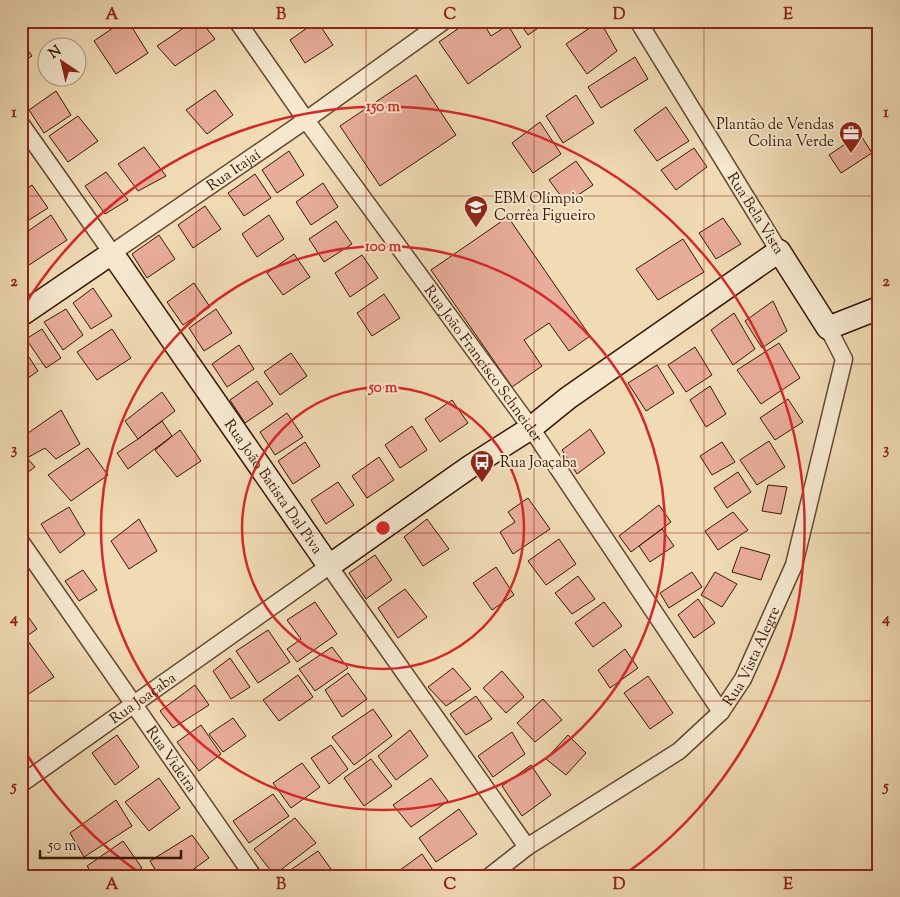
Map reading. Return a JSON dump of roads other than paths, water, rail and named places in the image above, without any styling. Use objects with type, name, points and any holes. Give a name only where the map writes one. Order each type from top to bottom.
[{"type":"street","name":"Rua João Francisco Schneider","points":[[237,21],[306,120],[531,428],[721,712]]},
{"type":"street","name":"Rua Itajaí","points":[[21,315],[306,120],[444,21]]},
{"type":"street","name":"Rua Bela Vista","points":[[638,21],[828,328]]},
{"type":"street","name":"Rua João Batista Dal Piva","points":[[21,124],[527,847]]},
{"type":"street","name":"Rua Joaçaba","points":[[21,784],[471,466],[531,428],[575,392],[779,251]]},
{"type":"street","points":[[828,328],[879,308]]},
{"type":"street","name":"Rua Vista Alegre","points":[[490,876],[527,847],[680,751],[721,712],[743,679],[794,565],[844,359],[828,328]]},
{"type":"street","name":"Rua Videira","points":[[21,542],[253,876]]},
{"type":"place","name":"Plantão de Vendas Colina Verde","points":[[851,154]]},
{"type":"place","name":"EBM Olímpio Corrêa Figueiro","points":[[476,228]]},
{"type":"place","name":"Rua Joaçaba","points":[[482,483]]}]
